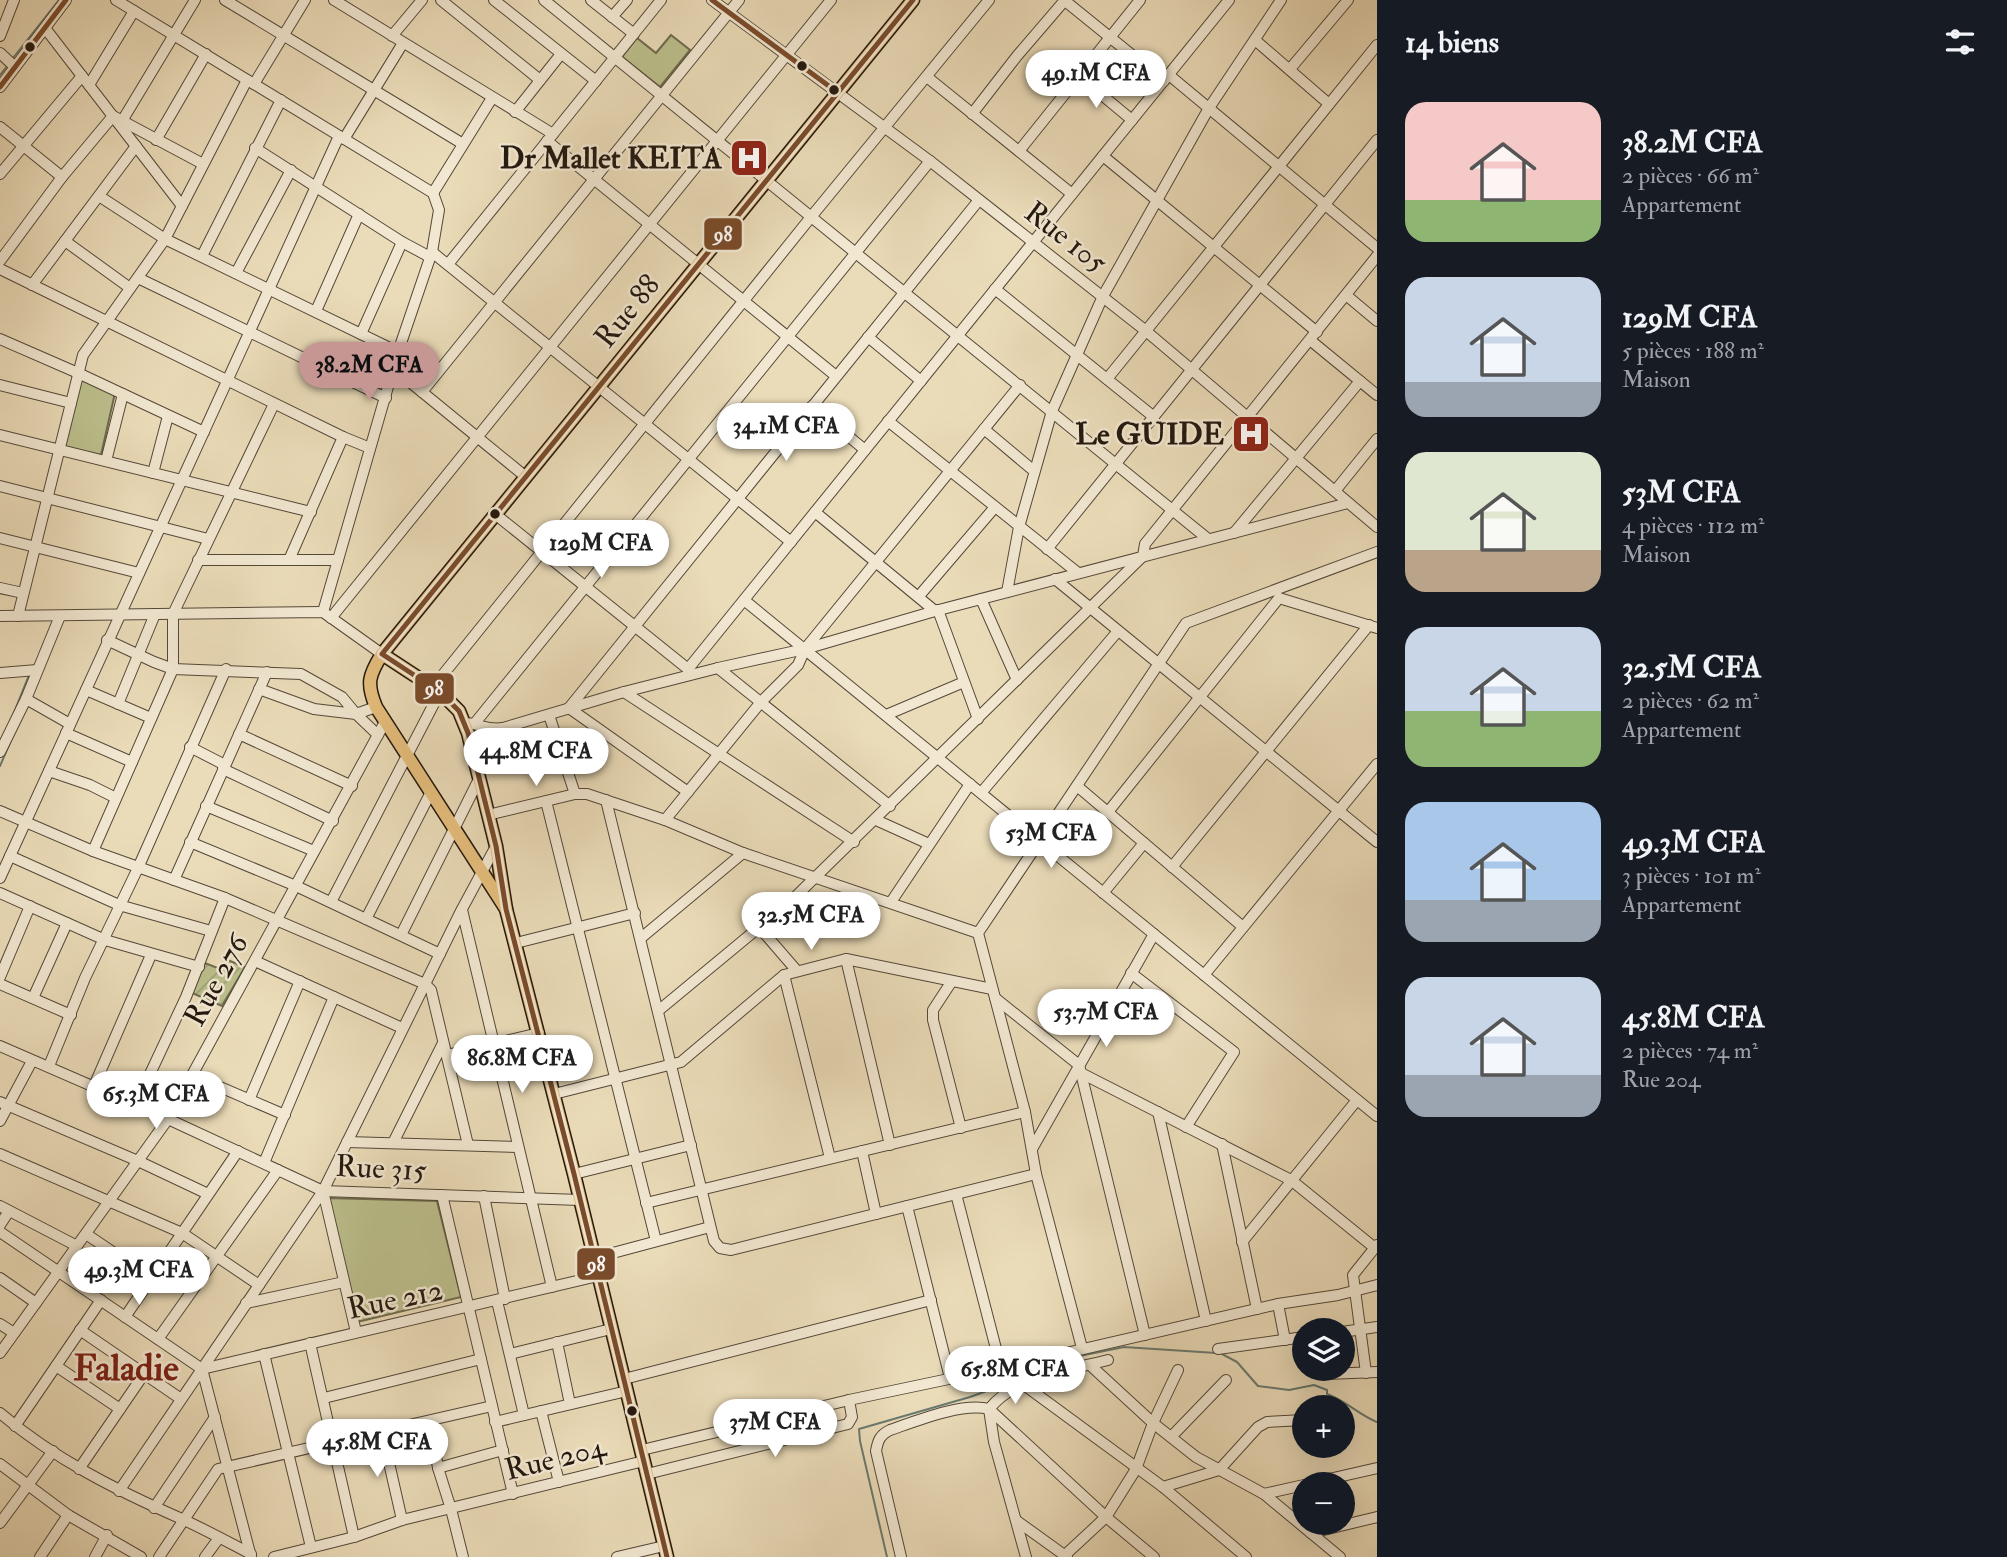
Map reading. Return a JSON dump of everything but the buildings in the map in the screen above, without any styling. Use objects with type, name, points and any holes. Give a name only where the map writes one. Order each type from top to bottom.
[{"type":"main road","name":"Rue 88","points":[[376,707],[370,692],[370,673],[382,654],[913,0]]},
{"type":"main road","points":[[382,654],[437,690],[470,723],[479,779],[496,846],[506,909],[574,1174],[665,1551]]},
{"type":"main road","points":[[376,707],[506,909]]},
{"type":"street","points":[[0,36],[14,0]]},
{"type":"street","points":[[0,86],[66,0]]},
{"type":"street","points":[[116,0],[433,192],[439,210],[431,254],[370,448],[338,561],[327,615]]},
{"type":"street","points":[[0,261],[62,177],[118,119],[195,0]]},
{"type":"street","points":[[225,0],[463,144]]},
{"type":"street","points":[[18,616],[83,355],[165,239],[203,164],[251,82],[305,0]]},
{"type":"street","points":[[334,0],[550,137],[593,180],[836,376]]},
{"type":"street","points":[[441,0],[540,80]]},
{"type":"street","points":[[494,0],[596,81]]},
{"type":"street","points":[[544,0],[1208,539]]},
{"type":"street","points":[[591,0],[634,34]]},
{"type":"street","points":[[612,17],[627,0]]},
{"type":"street","points":[[449,264],[661,0]]},
{"type":"street","name":"Rue 105","points":[[712,0],[886,128],[1103,296],[1377,527]]},
{"type":"street","points":[[422,392],[739,0]]},
{"type":"street","points":[[327,615],[477,437],[831,0]]},
{"type":"street","points":[[331,902],[437,690],[542,552],[989,0]]},
{"type":"street","points":[[972,114],[1064,0],[1110,37],[1209,108],[1377,248]]},
{"type":"street","points":[[1019,151],[1140,0]]},
{"type":"street","points":[[688,672],[1229,0]]},
{"type":"street","points":[[1006,592],[1019,527],[1052,411],[1103,296],[1209,108],[1281,0]]},
{"type":"street","points":[[1290,69],[1348,0]]},
{"type":"street","points":[[392,36],[420,1]]},
{"type":"street","points":[[89,85],[134,11]]},
{"type":"street","points":[[45,27],[182,206]]},
{"type":"street","points":[[1255,40],[1329,104]]},
{"type":"street","points":[[0,878],[316,187],[342,137],[403,43]]},
{"type":"street","points":[[1107,379],[1377,45]]},
{"type":"street","points":[[0,53],[15,66]]},
{"type":"street","points":[[156,140],[206,54]]},
{"type":"street","points":[[514,112],[561,54]]},
{"type":"street","points":[[0,174],[82,76]]},
{"type":"street","points":[[1079,76],[1132,120]]},
{"type":"street","points":[[927,77],[1072,194]]},
{"type":"street","points":[[433,192],[492,98]]},
{"type":"street","points":[[202,256],[281,100]]},
{"type":"street","points":[[118,119],[203,164]]},
{"type":"street","points":[[0,127],[62,177]]},
{"type":"street","points":[[1047,550],[1377,140]]},
{"type":"street","points":[[32,285],[136,146]]},
{"type":"street","points":[[255,148],[402,242],[449,264],[791,542]]},
{"type":"street","points":[[1103,156],[1260,285],[1377,396]]},
{"type":"street","points":[[930,162],[586,587],[470,723],[490,730],[549,715],[688,672],[805,649],[937,610],[1348,503]]},
{"type":"street","points":[[236,273],[291,170]]},
{"type":"street","points":[[99,196],[165,239],[398,352]]},
{"type":"street","points":[[569,708],[979,200]]},
{"type":"street","points":[[316,311],[359,214]]},
{"type":"street","points":[[65,241],[130,288]]},
{"type":"street","points":[[361,334],[402,242]]},
{"type":"street","points":[[658,1011],[759,927],[854,842],[1143,556],[1145,544],[1377,256]]},
{"type":"street","points":[[0,270],[370,448]]},
{"type":"street","points":[[138,278],[386,398]]},
{"type":"street","points":[[995,289],[1154,417]]},
{"type":"street","points":[[1346,295],[1377,321]]},
{"type":"street","points":[[868,337],[921,381]]},
{"type":"street","points":[[0,340],[204,432]]},
{"type":"street","points":[[394,369],[526,477]]},
{"type":"street","points":[[1234,533],[1360,381]]},
{"type":"street","points":[[664,821],[761,702],[798,665],[805,649],[1020,385]]},
{"type":"street","points":[[0,386],[71,403]]},
{"type":"street","points":[[106,461],[123,394]]},
{"type":"street","points":[[93,851],[173,669],[173,614],[274,404]]},
{"type":"street","points":[[812,406],[865,450]]},
{"type":"street","points":[[153,473],[168,416]]},
{"type":"street","points":[[888,421],[1078,573]]},
{"type":"street","points":[[984,429],[1034,471]]},
{"type":"street","points":[[0,435],[311,512]]},
{"type":"street","points":[[289,560],[343,437]]},
{"type":"street","points":[[1335,491],[1377,439]]},
{"type":"street","points":[[0,486],[208,539]]},
{"type":"street","points":[[919,596],[995,508]]},
{"type":"street","points":[[815,512],[937,610],[978,719]]},
{"type":"street","points":[[495,514],[688,672]]},
{"type":"street","points":[[0,538],[139,573]]},
{"type":"street","points":[[1082,1348],[1036,1174],[1025,1112],[978,933],[1185,623],[1278,594],[1377,552]]},
{"type":"street","points":[[198,559],[338,561]]},
{"type":"street","points":[[1055,579],[1377,842]]},
{"type":"street","points":[[0,588],[23,593]]},
{"type":"street","points":[[1172,867],[1373,626],[1278,594]]},
{"type":"street","points":[[1108,812],[1278,594]]},
{"type":"street","points":[[981,599],[1017,680]]},
{"type":"street","points":[[744,600],[1357,1100],[1375,1110]]},
{"type":"street","points":[[118,704],[155,614]]},
{"type":"street","points":[[0,617],[327,615],[382,654]]},
{"type":"street","points":[[0,752],[26,699],[60,616]]},
{"type":"street","points":[[981,793],[1118,631]]},
{"type":"street","points":[[107,640],[173,669],[301,674],[342,697],[378,735]]},
{"type":"street","points":[[718,668],[890,806]]},
{"type":"street","points":[[49,1066],[85,978],[138,868],[226,669]]},
{"type":"street","points":[[0,673],[37,670]]},
{"type":"street","points":[[174,880],[267,672]]},
{"type":"street","points":[[886,715],[964,682]]},
{"type":"street","points":[[259,689],[314,709],[356,714],[376,707]]},
{"type":"street","points":[[86,690],[151,718]]},
{"type":"street","points":[[624,692],[854,842]]},
{"type":"street","points":[[26,699],[68,728],[132,762]]},
{"type":"street","points":[[569,708],[688,792]]},
{"type":"street","points":[[549,715],[575,794]]},
{"type":"street","name":"Rue 276","points":[[0,1353],[168,1119],[385,722]]},
{"type":"street","points":[[239,734],[352,786]]},
{"type":"street","points":[[190,747],[332,821]]},
{"type":"street","points":[[1204,975],[1377,764]]},
{"type":"street","points":[[49,771],[90,785],[116,798]]},
{"type":"street","points":[[401,935],[479,779]]},
{"type":"street","points":[[891,902],[970,784]]},
{"type":"street","points":[[1077,786],[1243,927]]},
{"type":"street","points":[[366,919],[431,792]]},
{"type":"street","points":[[488,815],[575,794],[606,800],[743,853],[978,933]]},
{"type":"street","points":[[606,800],[710,1227],[714,1241],[720,1248],[731,1250],[1036,1174]]},
{"type":"street","points":[[546,801],[656,1241]]},
{"type":"street","points":[[206,806],[314,852]]},
{"type":"street","points":[[0,811],[93,851],[225,898],[425,984],[431,990],[468,1145]]},
{"type":"street","points":[[876,820],[929,844]]},
{"type":"street","points":[[190,842],[296,886],[440,954]]},
{"type":"street","points":[[1103,893],[1144,843]]},
{"type":"street","points":[[119,1491],[323,1191],[402,1028],[496,846]]},
{"type":"street","points":[[641,938],[743,853]]},
{"type":"street","points":[[10,856],[119,905],[211,931]]},
{"type":"street","points":[[0,893],[105,940],[199,967]]},
{"type":"street","points":[[135,1106],[199,967],[225,898]]},
{"type":"street","points":[[0,977],[30,906]]},
{"type":"street","points":[[462,909],[552,1287]]},
{"type":"street","points":[[516,943],[635,913]]},
{"type":"street","points":[[33,998],[66,923]]},
{"type":"street","points":[[759,927],[797,971]]},
{"type":"street","points":[[1032,1149],[1080,1069],[1154,934]]},
{"type":"street","points":[[94,1086],[150,955]]},
{"type":"street","points":[[846,959],[890,1145]]},
{"type":"street","points":[[554,1094],[681,1062],[784,975],[846,959],[952,981],[993,994],[1080,1069],[1291,1180],[1376,1246],[1353,1275],[1360,1329],[1371,1373]]},
{"type":"street","points":[[255,961],[402,1028]]},
{"type":"street","points":[[1131,973],[1234,1052],[1186,1127]]},
{"type":"street","points":[[784,975],[830,1158]]},
{"type":"street","points":[[249,1100],[300,981]]},
{"type":"street","points":[[952,981],[933,1010],[933,1020],[961,1128]]},
{"type":"street","points":[[0,984],[71,1015]]},
{"type":"street","points":[[264,1163],[334,997]]},
{"type":"street","points":[[447,1055],[539,1033]]},
{"type":"street","points":[[393,1143],[443,1043]]},
{"type":"street","name":"Rue 315","points":[[0,1046],[168,1119],[323,1191],[580,1200]]},
{"type":"street","points":[[0,1121],[4,1104],[32,1060]]},
{"type":"street","points":[[1080,1069],[1145,1335]]},
{"type":"street","points":[[192,1075],[285,1115]]},
{"type":"street","points":[[1242,1242],[1357,1100]]},
{"type":"street","points":[[4,1104],[208,1194]]},
{"type":"street","points":[[646,1203],[1025,1112]]},
{"type":"street","points":[[1158,1112],[1206,1321]]},
{"type":"street","points":[[347,1142],[518,1147]]},
{"type":"street","points":[[1222,1144],[1257,1309]]},
{"type":"street","points":[[574,1174],[691,1145]]},
{"type":"street","points":[[125,1317],[238,1151]]},
{"type":"street","points":[[862,1151],[876,1214]]},
{"type":"street","points":[[0,1154],[182,1233],[259,1285]]},
{"type":"street","points":[[158,1339],[278,1170]]},
{"type":"street","points":[[323,1191],[356,1332]]},
{"type":"street","points":[[956,1194],[1003,1369],[1024,1382],[1163,1488],[1246,1557]]},
{"type":"street","points":[[442,1195],[513,1494]]},
{"type":"street","points":[[484,1196],[510,1354],[524,1415]]},
{"type":"street","points":[[907,1206],[950,1378]]},
{"type":"street","points":[[0,1225],[5,1208],[77,1246]]},
{"type":"street","points":[[594,1258],[710,1227]]},
{"type":"street","points":[[0,1232],[202,1369],[251,1555]]},
{"type":"street","points":[[86,1234],[152,1278]]},
{"type":"street","name":"Rue 212","points":[[202,1369],[598,1276]]},
{"type":"street","points":[[0,1278],[36,1303]]},
{"type":"street","points":[[246,1303],[344,1282]]},
{"type":"street","points":[[644,1462],[849,1400],[1003,1369],[1082,1348],[1278,1304],[1355,1291],[1377,1284]]},
{"type":"street","points":[[15,1426],[101,1300]]},
{"type":"street","points":[[495,1422],[570,1404],[626,1385],[931,1300]]},
{"type":"street","points":[[1278,1304],[1285,1340]]},
{"type":"street","points":[[0,1324],[14,1333]]},
{"type":"street","points":[[1355,1330],[1377,1327]]},
{"type":"street","points":[[510,1354],[611,1329]]},
{"type":"street","points":[[80,1330],[181,1399]]},
{"type":"street","points":[[1218,1349],[1292,1339]]},
{"type":"street","points":[[556,1342],[570,1404]]},
{"type":"street","points":[[310,1343],[354,1537]]},
{"type":"street","points":[[264,1354],[311,1547]]},
{"type":"street","points":[[324,1398],[481,1359]]},
{"type":"street","points":[[1026,1557],[994,1442],[989,1409],[998,1398],[1024,1382],[1108,1360]]},
{"type":"street","points":[[1090,1365],[1153,1423],[1196,1457],[1264,1494],[1292,1517]]},
{"type":"street","points":[[56,1366],[120,1409]]},
{"type":"street","points":[[1017,1521],[1065,1556],[1106,1517],[1136,1469],[1153,1423],[1178,1370]]},
{"type":"street","points":[[79,1469],[144,1374]]},
{"type":"street","points":[[1171,1437],[1226,1380]]},
{"type":"street","points":[[644,1462],[848,1424],[852,1417],[849,1400]]},
{"type":"street","points":[[159,1557],[218,1469],[492,1406]]},
{"type":"street","points":[[901,1557],[876,1451],[877,1441],[882,1434],[890,1430],[980,1407],[989,1409],[1106,1517],[1154,1557]]},
{"type":"street","points":[[541,1411],[559,1482]]},
{"type":"street","points":[[0,1413],[79,1469],[251,1555]]},
{"type":"street","points":[[154,1508],[215,1417]]},
{"type":"street","points":[[430,1420],[438,1468],[463,1557]]},
{"type":"street","points":[[1163,1488],[1220,1470],[1258,1427],[1267,1422],[1292,1421]]},
{"type":"street","points":[[382,1432],[402,1520]]},
{"type":"street","points":[[438,1468],[503,1450]]},
{"type":"street","points":[[0,1523],[53,1451]]},
{"type":"street","name":"Rue 204","points":[[274,1557],[354,1537],[402,1520],[644,1462]]},
{"type":"street","points":[[0,1464],[68,1515],[107,1535],[141,1557]]},
{"type":"street","points":[[1355,1473],[1377,1468]]},
{"type":"street","points":[[1264,1494],[1292,1487]]},
{"type":"street","points":[[40,1557],[68,1515]]},
{"type":"street","points":[[1355,1522],[1377,1517]]},
{"type":"street","points":[[95,1557],[107,1535]]},
{"type":"street","points":[[1313,1535],[1340,1557]]},
{"type":"street","points":[[205,1557],[219,1538]]},
{"type":"street","points":[[617,1557],[665,1551]]},
{"type":"green space","points":[[671,35],[690,50],[660,87],[622,57],[637,38],[656,53]]},
{"type":"green space","points":[[85,379],[115,393],[101,455],[65,448],[63,444],[78,381]]},
{"type":"green space","points":[[225,959],[245,967],[222,1006],[192,993],[205,963],[220,969]]},
{"type":"green space","points":[[327,1198],[437,1201],[461,1297],[357,1322]]},
{"type":"waterway","points":[[13,58],[59,0]]},
{"type":"waterway","points":[[0,75],[8,65]]},
{"type":"waterway","points":[[261,608],[280,608]]},
{"type":"waterway","points":[[13,715],[29,675]]},
{"type":"waterway","points":[[0,766],[12,738]]},
{"type":"waterway","points":[[1045,1363],[1124,1347],[1216,1353]]},
{"type":"waterway","points":[[1222,1354],[1237,1362],[1258,1386],[1289,1390],[1314,1385],[1327,1390],[1327,1394],[1377,1422]]},
{"type":"waterway","points":[[1018,1377],[1037,1365]]},
{"type":"waterway","points":[[887,1557],[859,1429],[970,1397],[1014,1381]]},
{"type":"transit line","name":"98","points":[[0,87],[66,0]]},
{"type":"transit line","name":"98","points":[[712,0],[837,92]]},
{"type":"transit line","name":"98","points":[[667,1557],[506,909],[496,846],[468,733],[459,711],[440,692],[382,654],[913,0]]},
{"type":"place","name":"Dr Mallet KEITA","points":[[749,158]]},
{"type":"place","name":"Le GUIDE","points":[[1251,434]]},
{"type":"district","name":"Faladie","points":[[126,1367]]}]
